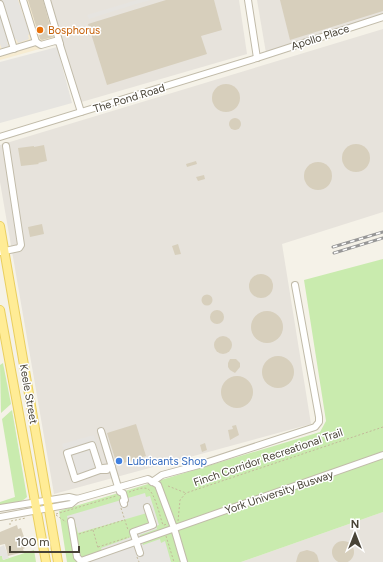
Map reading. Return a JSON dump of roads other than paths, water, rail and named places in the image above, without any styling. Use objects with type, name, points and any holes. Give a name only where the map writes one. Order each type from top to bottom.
[{"type":"main road","name":"Keele Street","points":[[0,231],[2,252],[58,562]]},
{"type":"main road","name":"Keele Street","points":[[0,310],[46,562]]},
{"type":"street","points":[[22,0],[36,42],[41,45],[55,41],[60,44]]},
{"type":"street","points":[[47,0],[81,112]]},
{"type":"street","points":[[248,0],[257,58]]},
{"type":"street","points":[[0,4],[14,48]]},
{"type":"street","name":"Apollo Place","points":[[257,58],[383,17]]},
{"type":"street","points":[[0,53],[36,42]]},
{"type":"street","name":"The Pond Road","points":[[0,137],[257,58]]},
{"type":"street","points":[[2,252],[19,248],[21,245],[6,146]]},
{"type":"street","points":[[152,482],[162,475],[298,433],[317,425],[319,417],[296,285]]},
{"type":"street","points":[[101,431],[105,469]]},
{"type":"street","points":[[105,469],[75,479],[67,453],[92,445],[119,493],[121,503]]},
{"type":"street","name":"York University Busway","points":[[72,522],[78,556],[81,561],[383,455]]},
{"type":"street","points":[[0,508],[36,506],[48,504],[69,497],[77,499],[119,493],[148,479],[158,485],[174,528],[184,562]]},
{"type":"street","points":[[0,517],[36,506]]},
{"type":"street","points":[[138,554],[134,543],[133,532],[153,525],[147,507]]},
{"type":"railway","points":[[333,247],[383,232]]},
{"type":"railway","points":[[334,253],[383,238]]},
{"type":"place","name":"Bosphorus","points":[[40,30]]},
{"type":"place","name":"Lubricants Shop","points":[[119,461]]}]
